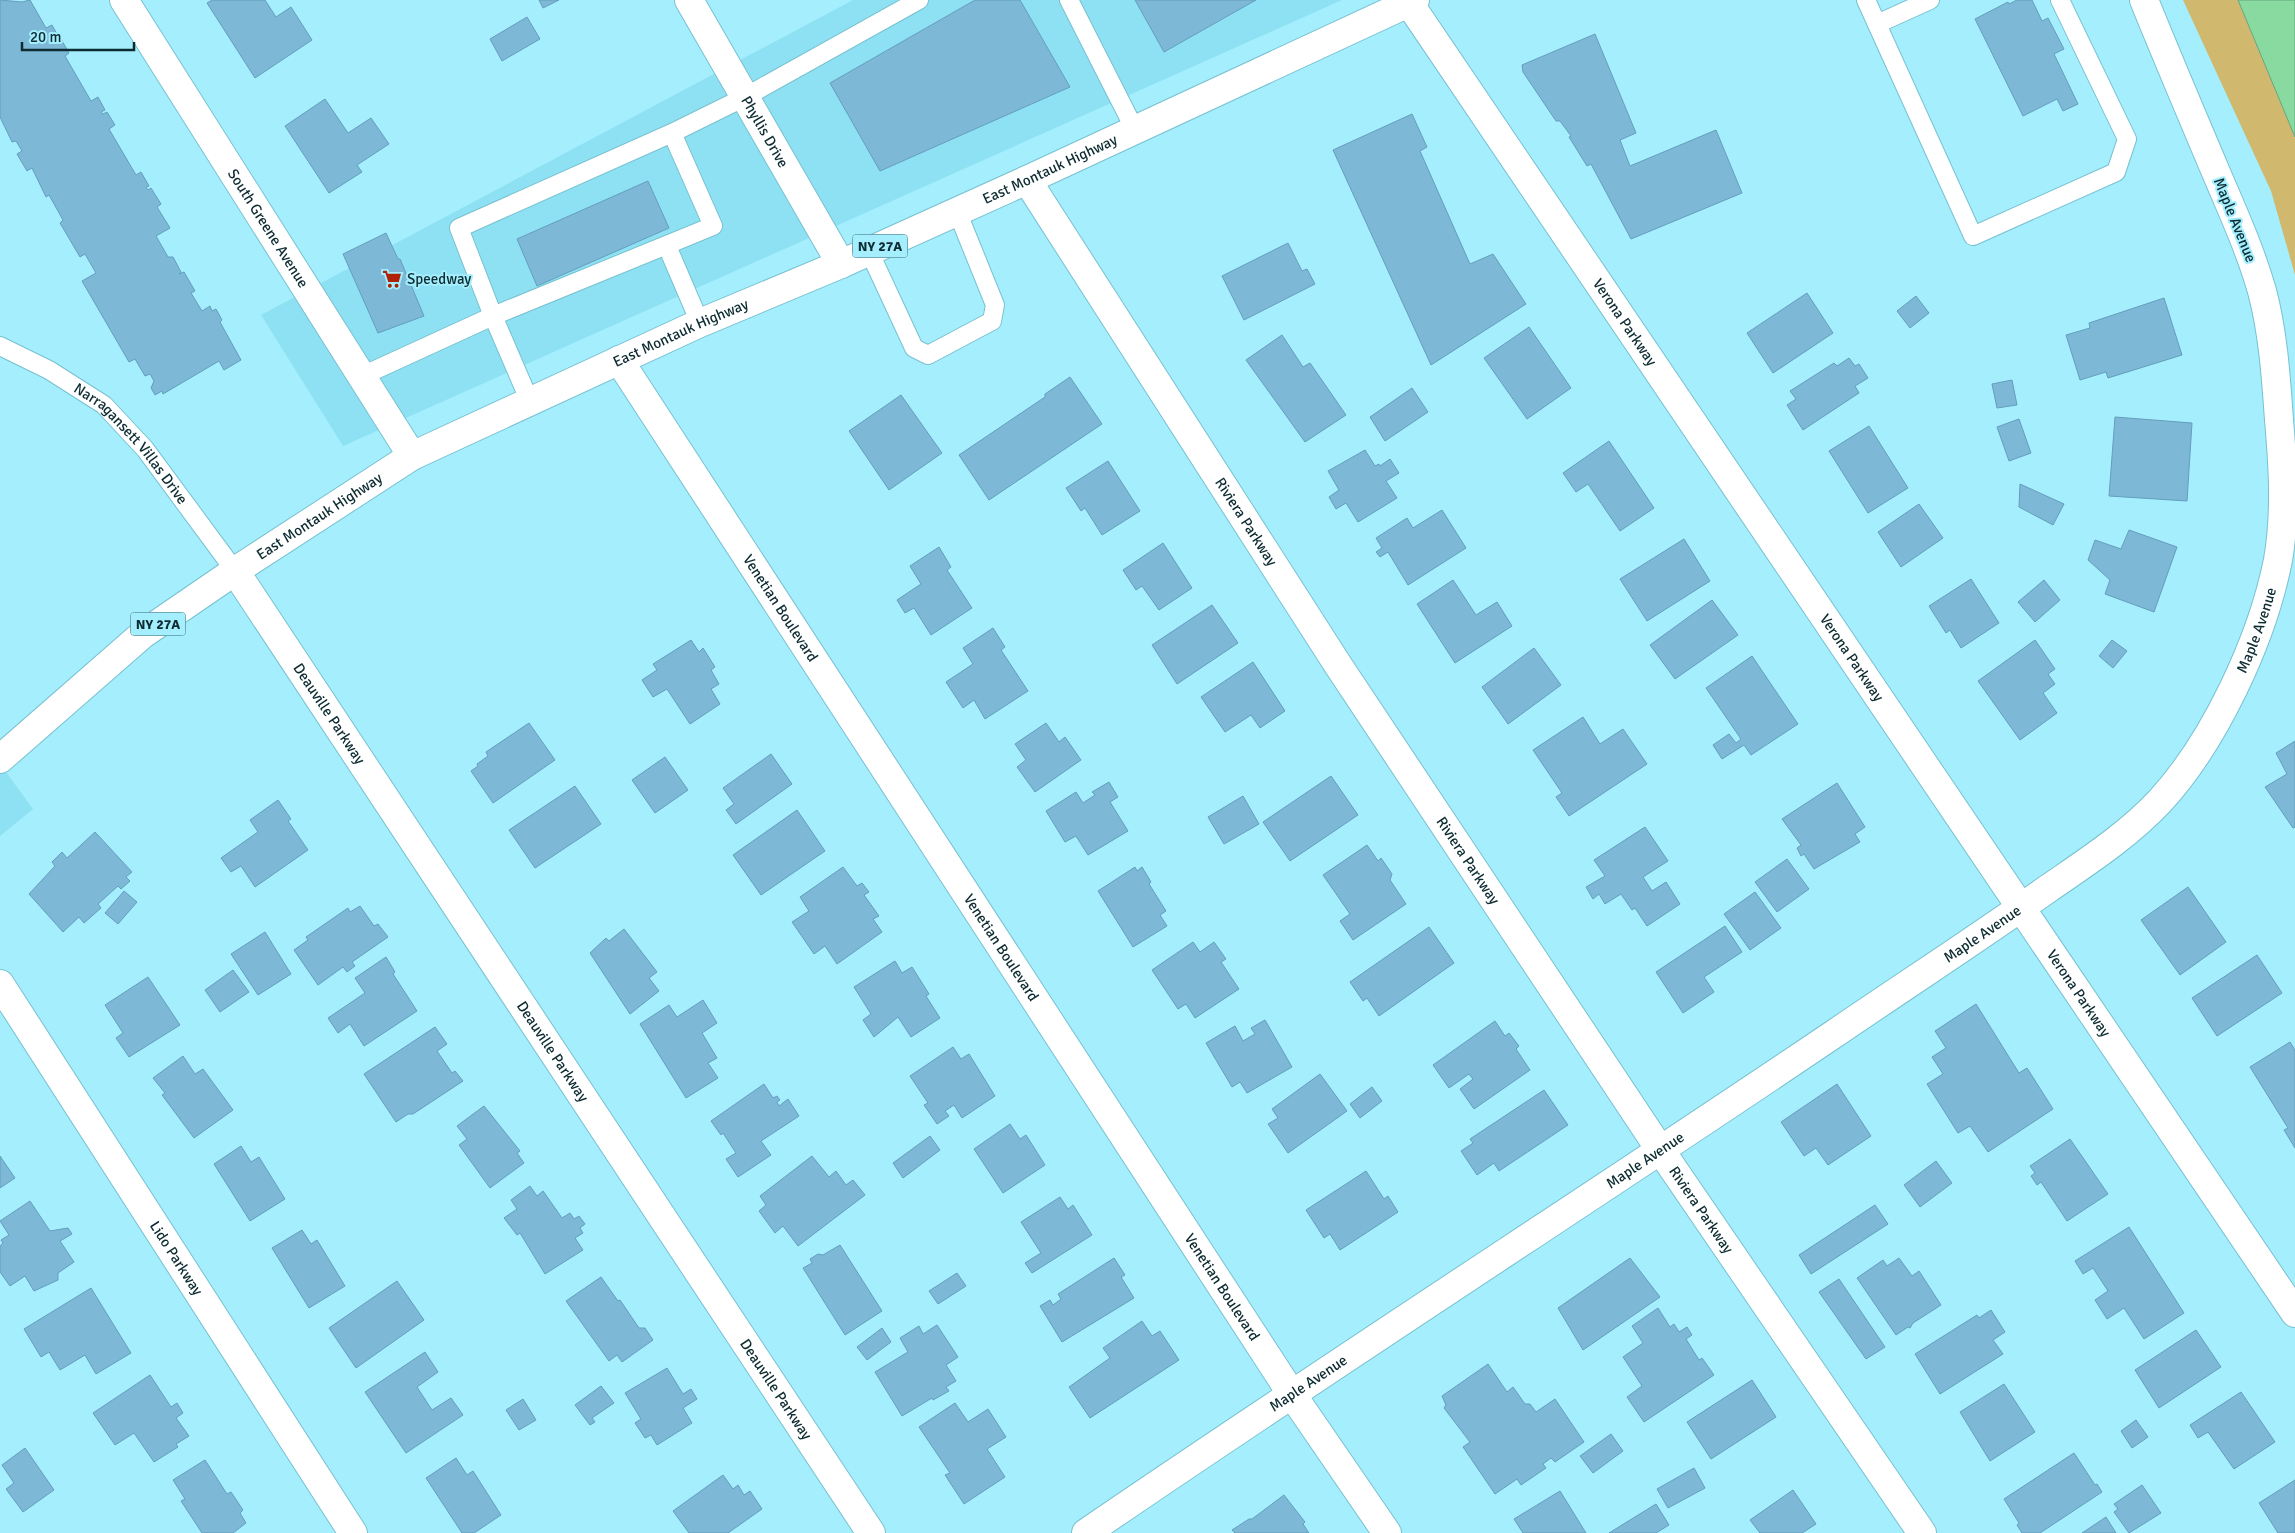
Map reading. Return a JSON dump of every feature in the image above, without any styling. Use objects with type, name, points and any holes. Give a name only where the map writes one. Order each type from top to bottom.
[{"type":"street","name":"South Greene Avenue","points":[[124,0],[412,456]]},
{"type":"street","name":"Phyllis Drive","points":[[689,0],[842,264]]},
{"type":"street","name":"Maple Avenue","points":[[1086,1533],[1291,1393],[1661,1151],[2022,907],[2125,835],[2161,799],[2191,762],[2217,722],[2254,638],[2278,561],[2289,534],[2271,344],[2263,296],[2250,253],[2144,0]]},
{"type":"street","name":"East Montauk Highway","points":[[0,759],[143,634],[235,571],[412,456],[700,323],[842,264],[1027,180],[1411,1]]},
{"type":"street","name":"Verona Parkway","points":[[1411,1],[2295,1313]]},
{"type":"street","name":"Riviera Parkway","points":[[1027,180],[1344,674],[1661,1151],[1922,1533]]},
{"type":"street","name":"Venetian Boulevard","points":[[619,360],[1291,1393],[1387,1533]]},
{"type":"street","name":"Deauville Parkway","points":[[235,571],[871,1533]]},
{"type":"street","name":"Lido Parkway","points":[[0,984],[353,1533]]},
{"type":"lane","points":[[530,402],[493,316],[459,228],[672,133],[745,98],[919,0]]},
{"type":"lane","points":[[1069,0],[1135,130]]},
{"type":"lane","points":[[1866,0],[1973,236],[2116,172],[2127,139],[2060,0]]},
{"type":"lane","points":[[1877,24],[1930,0]]},
{"type":"lane","points":[[362,376],[493,316],[713,226],[672,133]]},
{"type":"lane","points":[[869,251],[914,348],[928,355],[992,321],[995,305],[957,211]]},
{"type":"lane","points":[[667,246],[700,323]]},
{"type":"lane","name":"Narragansett Villas Drive","points":[[0,346],[49,370],[104,404],[145,449],[235,571]]},
{"type":"shaded area","points":[[853,0],[1342,0],[343,446],[261,315]]},
{"type":"shaded area","points":[[2183,0],[2238,0],[2295,137],[2295,275],[2271,191]]},
{"type":"shaded area","points":[[2238,0],[2295,0],[2295,137]]},
{"type":"shaded area","points":[[0,764],[33,809],[0,836]]},
{"type":"building","points":[[0,0],[22,2],[30,0],[46,28],[52,25],[58,36],[56,37],[58,41],[61,39],[69,53],[65,56],[91,101],[98,97],[105,110],[101,112],[103,114],[107,112],[115,125],[109,129],[136,175],[141,172],[149,186],[146,187],[148,190],[151,188],[161,204],[157,207],[170,228],[156,236],[168,257],[173,257],[181,272],[179,274],[184,272],[195,291],[191,293],[202,311],[210,306],[212,311],[216,309],[222,320],[220,322],[241,360],[224,370],[219,361],[163,394],[162,391],[155,395],[151,388],[154,381],[150,374],[145,376],[135,359],[129,362],[82,281],[96,273],[85,254],[80,257],[60,223],[63,220],[49,195],[46,197],[32,168],[27,171],[17,154],[22,151],[16,141],[12,142],[0,117]]},
{"type":"building","points":[[212,0],[265,0],[276,17],[291,7],[312,40],[255,78],[207,3]]},
{"type":"building","points":[[539,0],[559,0],[543,8]]},
{"type":"building","points":[[975,0],[1020,0],[1070,87],[880,171],[830,83]]},
{"type":"building","points":[[1135,0],[1256,0],[1164,52]]},
{"type":"building","points":[[2017,0],[2032,0],[2042,21],[2048,18],[2064,49],[2054,54],[2078,104],[2063,111],[2057,99],[2023,116],[1975,19],[2008,2],[2009,4]]},
{"type":"building","points":[[527,17],[540,39],[502,61],[490,39]]},
{"type":"building","points":[[1595,34],[1636,133],[1620,140],[1630,166],[1716,130],[1742,193],[1631,239],[1591,164],[1587,166],[1569,137],[1571,136],[1560,121],[1556,121],[1523,72],[1522,65]]},
{"type":"building","points":[[325,99],[348,133],[371,118],[389,144],[357,165],[362,172],[329,193],[285,126]]},
{"type":"building","points":[[1412,114],[1427,147],[1420,151],[1470,264],[1493,254],[1526,304],[1431,365],[1333,150]]},
{"type":"building","points":[[648,181],[669,228],[537,286],[517,239]]},
{"type":"building","points":[[386,233],[398,259],[400,259],[424,316],[378,333],[343,254]]},
{"type":"building","points":[[1288,243],[1302,271],[1307,269],[1315,284],[1244,320],[1222,276]]},
{"type":"building","points":[[1807,293],[1833,333],[1773,373],[1747,333]]},
{"type":"building","points":[[1916,296],[1929,313],[1910,328],[1897,311]]},
{"type":"building","points":[[2164,298],[2182,355],[2108,378],[2106,372],[2080,380],[2066,335],[2090,328],[2089,323]]},
{"type":"building","points":[[1529,327],[1571,388],[1527,419],[1484,358]]},
{"type":"building","points":[[1282,335],[1303,367],[1310,363],[1346,415],[1305,442],[1246,360]]},
{"type":"building","points":[[1849,358],[1855,366],[1859,364],[1868,378],[1855,386],[1859,393],[1803,430],[1787,405],[1796,399],[1790,391],[1834,363],[1837,366]]},
{"type":"building","points":[[1070,377],[1102,424],[989,500],[959,455],[1045,397],[1045,394]]},
{"type":"building","points":[[2012,380],[2017,405],[1997,408],[1992,384]]},
{"type":"building","points":[[1412,388],[1428,412],[1385,441],[1370,417]]},
{"type":"building","points":[[901,395],[942,453],[889,490],[849,431]]},
{"type":"building","points":[[2115,417],[2192,423],[2187,501],[2109,496]]},
{"type":"building","points":[[2019,419],[2031,453],[2009,461],[1997,427]]},
{"type":"building","points":[[1869,426],[1908,488],[1868,513],[1829,451]]},
{"type":"building","points":[[1609,441],[1654,508],[1620,531],[1588,484],[1576,492],[1563,473]]},
{"type":"building","points":[[1365,450],[1375,466],[1379,464],[1380,466],[1390,459],[1399,473],[1386,481],[1397,498],[1358,522],[1346,503],[1336,509],[1329,497],[1339,490],[1328,471]]},
{"type":"building","points":[[1108,461],[1140,511],[1102,535],[1085,508],[1081,511],[1066,488]]},
{"type":"building","points":[[2020,484],[2064,504],[2053,525],[2019,507]]},
{"type":"building","points":[[1919,504],[1943,538],[1901,567],[1878,532]]},
{"type":"building","points":[[1442,510],[1466,548],[1408,585],[1388,552],[1380,557],[1376,552],[1382,548],[1376,538],[1407,518],[1413,528]]},
{"type":"building","points":[[2129,530],[2177,547],[2154,612],[2105,594],[2110,580],[2088,560],[2095,540],[2121,549]]},
{"type":"building","points":[[1684,539],[1710,581],[1647,621],[1620,579]]},
{"type":"building","points":[[1163,543],[1192,588],[1159,610],[1142,586],[1136,590],[1123,570]]},
{"type":"building","points":[[939,547],[951,567],[947,570],[972,608],[931,635],[914,608],[905,613],[897,600],[921,584],[910,566]]},
{"type":"building","points":[[1971,579],[1999,623],[1961,648],[1950,630],[1946,633],[1929,606]]},
{"type":"building","points":[[1453,580],[1476,615],[1497,602],[1512,626],[1455,663],[1417,604]]},
{"type":"building","points":[[2044,580],[2060,600],[2035,622],[2018,602]]},
{"type":"building","points":[[1712,600],[1738,635],[1675,679],[1650,645]]},
{"type":"building","points":[[1212,605],[1238,643],[1177,684],[1152,645]]},
{"type":"building","points":[[993,628],[1005,647],[1001,650],[1028,691],[985,719],[974,700],[963,708],[946,682],[973,664],[963,648]]},
{"type":"building","points":[[691,640],[699,652],[703,648],[715,667],[711,670],[719,684],[711,689],[720,704],[690,724],[667,689],[653,697],[642,680],[657,670],[653,664]]},
{"type":"building","points":[[2035,640],[2055,669],[2048,674],[2055,684],[2043,693],[2057,713],[2020,740],[1978,681]]},
{"type":"building","points":[[2112,640],[2127,651],[2113,668],[2099,656]]},
{"type":"building","points":[[1534,648],[1561,685],[1508,724],[1482,687]]},
{"type":"building","points":[[1752,656],[1798,724],[1751,755],[1744,745],[1722,759],[1713,745],[1729,734],[1736,743],[1741,739],[1706,688]]},
{"type":"building","points":[[1253,662],[1285,711],[1260,728],[1251,715],[1225,732],[1201,697]]},
{"type":"building","points":[[1583,717],[1600,744],[1623,729],[1647,764],[1569,816],[1556,797],[1562,793],[1533,750]]},
{"type":"building","points":[[529,723],[555,760],[493,803],[471,771],[488,756],[486,752]]},
{"type":"building","points":[[1046,723],[1059,742],[1065,737],[1081,760],[1035,792],[1017,767],[1026,760],[1015,744]]},
{"type":"building","points":[[2295,741],[2295,827],[2293,828],[2265,787],[2287,774],[2276,753]]},
{"type":"building","points":[[771,754],[792,784],[736,824],[726,810],[734,804],[723,788]]},
{"type":"building","points":[[665,757],[688,790],[655,813],[632,780]]},
{"type":"building","points":[[1331,776],[1358,815],[1290,861],[1263,822]]},
{"type":"building","points":[[1109,782],[1118,797],[1110,802],[1128,831],[1088,855],[1076,836],[1065,842],[1046,811],[1076,792],[1083,803],[1095,795],[1092,792]]},
{"type":"building","points":[[1837,783],[1865,827],[1855,834],[1860,842],[1814,869],[1804,854],[1801,856],[1797,848],[1801,845],[1782,819]]},
{"type":"building","points":[[575,786],[601,824],[535,868],[509,830]]},
{"type":"building","points":[[1243,796],[1259,824],[1224,844],[1208,817]]},
{"type":"building","points":[[278,800],[291,819],[288,821],[308,850],[255,887],[241,866],[231,872],[221,858],[258,832],[250,820]]},
{"type":"building","points":[[797,810],[825,851],[761,895],[733,855]]},
{"type":"building","points":[[1645,827],[1668,861],[1643,877],[1652,891],[1666,882],[1680,904],[1647,926],[1635,908],[1632,910],[1621,894],[1605,904],[1599,894],[1593,899],[1586,887],[1605,876],[1594,860]]},
{"type":"building","points":[[95,832],[132,872],[126,877],[130,881],[121,889],[118,886],[98,904],[101,908],[84,923],[79,917],[63,932],[29,894],[55,866],[52,862],[62,852],[67,858]]},
{"type":"building","points":[[1367,845],[1378,861],[1381,858],[1392,874],[1390,880],[1406,904],[1353,940],[1340,921],[1350,914],[1323,875]]},
{"type":"building","points":[[1787,859],[1809,889],[1777,912],[1755,882]]},
{"type":"building","points":[[843,867],[857,886],[862,883],[869,892],[864,895],[879,916],[873,919],[882,932],[837,964],[825,946],[814,954],[792,922],[809,911],[800,897]]},
{"type":"building","points":[[1135,867],[1137,871],[1142,867],[1151,882],[1149,884],[1166,911],[1160,915],[1167,926],[1133,947],[1098,891]]},
{"type":"building","points":[[2188,887],[2226,942],[2180,975],[2141,920]]},
{"type":"building","points":[[124,891],[137,902],[118,924],[105,913]]},
{"type":"building","points":[[1755,892],[1781,928],[1750,950],[1724,914]]},
{"type":"building","points":[[360,906],[374,926],[378,924],[388,937],[352,962],[355,966],[347,972],[343,967],[318,985],[294,950],[308,940],[306,937],[348,908],[350,912]]},
{"type":"building","points":[[1725,926],[1742,952],[1704,977],[1714,992],[1683,1013],[1656,972]]},
{"type":"building","points":[[1429,927],[1454,963],[1379,1016],[1367,998],[1363,1001],[1350,982]]},
{"type":"building","points":[[624,929],[657,972],[649,978],[659,991],[630,1014],[590,953],[606,938],[609,941]]},
{"type":"building","points":[[265,932],[291,974],[258,995],[231,954]]},
{"type":"building","points":[[1193,942],[1200,952],[1214,942],[1226,959],[1221,962],[1239,989],[1195,1018],[1186,1004],[1178,1009],[1152,970]]},
{"type":"building","points":[[2257,955],[2282,993],[2217,1036],[2192,998]]},
{"type":"building","points":[[386,957],[395,972],[393,974],[417,1011],[364,1046],[350,1024],[338,1033],[328,1018],[365,993],[355,978]]},
{"type":"building","points":[[895,961],[902,973],[912,967],[929,994],[926,996],[940,1018],[911,1037],[898,1017],[874,1037],[863,1020],[871,1014],[854,987]]},
{"type":"building","points":[[233,970],[249,992],[220,1012],[205,990]]},
{"type":"building","points":[[148,977],[180,1025],[129,1057],[116,1038],[123,1033],[105,1005]]},
{"type":"building","points":[[703,1000],[717,1023],[702,1033],[717,1058],[708,1063],[718,1078],[686,1098],[640,1024],[669,1005],[677,1017]]},
{"type":"building","points":[[1976,1004],[2019,1073],[2027,1068],[2053,1109],[1988,1152],[1970,1126],[1958,1133],[1927,1084],[1943,1074],[1932,1057],[1946,1048],[1935,1031]]},
{"type":"building","points":[[1265,1020],[1292,1067],[1247,1093],[1240,1082],[1232,1087],[1206,1043],[1235,1026],[1243,1041],[1255,1034],[1251,1028]]},
{"type":"building","points":[[1495,1021],[1505,1036],[1509,1033],[1519,1046],[1516,1049],[1530,1070],[1474,1109],[1460,1089],[1473,1079],[1469,1074],[1449,1088],[1433,1065]]},
{"type":"building","points":[[435,1027],[447,1044],[437,1051],[452,1073],[455,1071],[463,1081],[413,1114],[408,1114],[396,1122],[364,1074]]},
{"type":"building","points":[[2290,1042],[2295,1050],[2295,1148],[2284,1130],[2288,1128],[2250,1067]]},
{"type":"building","points":[[953,1047],[961,1059],[969,1054],[995,1096],[962,1118],[954,1105],[945,1111],[949,1116],[937,1124],[924,1105],[928,1103],[910,1076]]},
{"type":"building","points":[[183,1056],[195,1074],[203,1069],[233,1110],[194,1138],[162,1095],[165,1093],[153,1078]]},
{"type":"building","points":[[1320,1074],[1347,1111],[1288,1153],[1268,1124],[1278,1118],[1272,1109]]},
{"type":"building","points":[[764,1084],[773,1098],[777,1096],[780,1100],[777,1102],[779,1106],[788,1099],[799,1116],[761,1141],[771,1155],[738,1177],[726,1159],[736,1153],[723,1133],[721,1135],[711,1121]]},
{"type":"building","points":[[1837,1084],[1871,1136],[1828,1165],[1816,1148],[1804,1156],[1781,1122]]},
{"type":"building","points":[[1372,1087],[1382,1101],[1360,1118],[1350,1104]]},
{"type":"building","points":[[1544,1090],[1568,1125],[1499,1171],[1494,1163],[1477,1175],[1461,1151],[1473,1143],[1470,1139]]},
{"type":"building","points":[[484,1106],[520,1151],[517,1153],[524,1163],[490,1188],[459,1145],[467,1139],[457,1126]]},
{"type":"building","points":[[1010,1124],[1020,1139],[1026,1135],[1045,1165],[1003,1193],[974,1149]]},
{"type":"building","points":[[930,1136],[940,1150],[903,1178],[893,1163]]},
{"type":"building","points":[[2070,1139],[2108,1194],[2067,1221],[2041,1182],[2037,1185],[2031,1176],[2035,1173],[2030,1166]]},
{"type":"building","points":[[241,1146],[251,1162],[259,1157],[285,1199],[250,1221],[214,1164]]},
{"type":"building","points":[[0,1156],[15,1178],[0,1188]]},
{"type":"building","points":[[812,1156],[829,1177],[836,1171],[846,1185],[853,1180],[865,1195],[798,1246],[783,1226],[775,1233],[759,1211],[766,1205],[760,1196]]},
{"type":"building","points":[[1936,1161],[1952,1183],[1920,1207],[1904,1185]]},
{"type":"building","points":[[1366,1171],[1384,1199],[1388,1196],[1398,1212],[1340,1250],[1330,1234],[1324,1238],[1306,1210]]},
{"type":"building","points":[[530,1186],[537,1196],[543,1191],[562,1218],[570,1213],[574,1219],[579,1216],[585,1224],[580,1228],[583,1233],[575,1238],[583,1250],[545,1274],[520,1233],[517,1235],[504,1218],[517,1209],[511,1200]]},
{"type":"building","points":[[1060,1197],[1068,1209],[1073,1205],[1092,1235],[1032,1273],[1025,1263],[1041,1253],[1021,1222]]},
{"type":"building","points":[[30,1201],[50,1231],[68,1228],[72,1234],[60,1241],[74,1262],[58,1273],[58,1280],[34,1291],[25,1276],[10,1286],[0,1272],[0,1246],[3,1243],[1,1240],[9,1235],[0,1221]]},
{"type":"building","points":[[1875,1205],[1888,1224],[1811,1274],[1799,1255]]},
{"type":"building","points":[[2129,1227],[2184,1313],[2144,1339],[2124,1308],[2107,1319],[2095,1300],[2108,1291],[2093,1268],[2083,1274],[2075,1261]]},
{"type":"building","points":[[302,1230],[311,1244],[317,1240],[345,1286],[309,1308],[272,1248]]},
{"type":"building","points":[[840,1245],[882,1311],[845,1335],[803,1268],[812,1263],[810,1259],[818,1254],[823,1255]]},
{"type":"building","points":[[1114,1258],[1125,1275],[1121,1277],[1134,1298],[1062,1342],[1040,1306],[1050,1300],[1053,1305],[1061,1299],[1058,1294]]},
{"type":"building","points":[[1630,1258],[1660,1297],[1583,1350],[1558,1308]]},
{"type":"building","points":[[1899,1258],[1912,1276],[1919,1271],[1941,1305],[1913,1323],[1910,1328],[1908,1327],[1896,1335],[1857,1278],[1883,1260],[1887,1266]]},
{"type":"building","points":[[957,1273],[966,1286],[938,1304],[929,1291]]},
{"type":"building","points":[[601,1277],[639,1328],[645,1328],[653,1340],[622,1362],[617,1355],[609,1361],[566,1301]]},
{"type":"building","points":[[1839,1279],[1885,1347],[1866,1359],[1819,1292]]},
{"type":"building","points":[[397,1281],[424,1320],[356,1368],[329,1328]]},
{"type":"building","points":[[91,1288],[131,1353],[96,1374],[85,1355],[60,1370],[49,1352],[41,1357],[24,1329]]},
{"type":"building","points":[[1658,1308],[1670,1327],[1674,1324],[1679,1332],[1687,1327],[1692,1335],[1686,1339],[1699,1360],[1702,1358],[1714,1375],[1644,1422],[1627,1397],[1642,1386],[1623,1357],[1643,1343],[1632,1326]]},
{"type":"building","points":[[1991,1310],[2005,1332],[1993,1340],[2003,1354],[1940,1394],[1915,1354],[1977,1315],[1979,1318]]},
{"type":"building","points":[[1142,1321],[1152,1336],[1160,1331],[1179,1360],[1090,1418],[1069,1387],[1110,1358],[1103,1348]]},
{"type":"building","points":[[937,1325],[958,1357],[946,1365],[956,1381],[946,1387],[949,1391],[933,1400],[932,1398],[902,1416],[875,1372],[908,1352],[900,1338],[919,1326],[923,1334]]},
{"type":"building","points":[[882,1328],[891,1342],[867,1360],[857,1347]]},
{"type":"building","points":[[2196,1330],[2221,1367],[2159,1408],[2135,1370]]},
{"type":"building","points":[[425,1352],[438,1372],[417,1387],[432,1410],[451,1398],[463,1415],[406,1453],[365,1392]]},
{"type":"building","points":[[1488,1364],[1507,1392],[1513,1387],[1525,1404],[1530,1404],[1536,1412],[1555,1399],[1584,1442],[1555,1462],[1551,1458],[1543,1464],[1546,1468],[1521,1485],[1517,1479],[1495,1494],[1463,1447],[1470,1442],[1444,1408],[1446,1405],[1442,1396]]},
{"type":"building","points":[[667,1368],[683,1394],[691,1389],[697,1399],[683,1408],[692,1423],[657,1445],[651,1435],[645,1438],[635,1423],[641,1419],[625,1393]]},
{"type":"building","points":[[150,1375],[171,1407],[177,1403],[183,1413],[176,1418],[189,1436],[176,1444],[178,1447],[154,1462],[134,1433],[115,1445],[93,1413]]},
{"type":"building","points":[[1752,1380],[1776,1417],[1711,1459],[1687,1422]]},
{"type":"building","points":[[2004,1384],[2035,1432],[1990,1461],[1960,1412]]},
{"type":"building","points":[[601,1386],[614,1403],[592,1418],[595,1422],[590,1425],[575,1405]]},
{"type":"building","points":[[2241,1392],[2275,1442],[2234,1469],[2208,1432],[2198,1438],[2190,1425]]},
{"type":"building","points":[[523,1399],[536,1420],[519,1430],[506,1410]]},
{"type":"building","points":[[955,1403],[968,1422],[988,1409],[1006,1437],[987,1449],[1005,1477],[964,1504],[945,1475],[950,1473],[919,1427]]},
{"type":"building","points":[[2136,1420],[2148,1437],[2132,1448],[2121,1431]]},
{"type":"building","points":[[1611,1434],[1623,1451],[1593,1473],[1580,1456]]},
{"type":"building","points":[[25,1448],[54,1490],[23,1512],[6,1489],[14,1483],[2,1465]]},
{"type":"building","points":[[2074,1453],[2095,1485],[2097,1484],[2102,1492],[2040,1533],[2022,1533],[2017,1525],[2019,1523],[2004,1499]]},
{"type":"building","points":[[456,1458],[467,1475],[473,1471],[501,1515],[474,1533],[462,1533],[426,1478]]},
{"type":"building","points":[[205,1460],[227,1494],[231,1492],[243,1510],[240,1513],[246,1523],[233,1533],[202,1533],[181,1501],[185,1499],[173,1480]]},
{"type":"building","points":[[1694,1468],[1705,1488],[1668,1508],[1657,1489]]},
{"type":"building","points":[[723,1475],[733,1489],[738,1485],[744,1495],[750,1491],[762,1509],[728,1533],[689,1533],[673,1511]]},
{"type":"building","points":[[2295,1480],[2295,1533],[2278,1533],[2259,1503]]},
{"type":"building","points":[[2142,1485],[2161,1513],[2129,1533],[2114,1512],[2118,1509],[2114,1504]]},
{"type":"building","points":[[1793,1490],[1816,1524],[1802,1533],[1760,1533],[1750,1520]]},
{"type":"building","points":[[1560,1491],[1586,1533],[1523,1533],[1514,1519]]},
{"type":"building","points":[[1284,1495],[1305,1522],[1303,1524],[1309,1533],[1235,1533],[1232,1530],[1252,1519]]},
{"type":"building","points":[[1656,1504],[1669,1525],[1656,1533],[1609,1533]]},
{"type":"building","points":[[2106,1517],[2116,1533],[2082,1533]]},
{"type":"place","name":"Speedway","points":[[392,279]]}]
